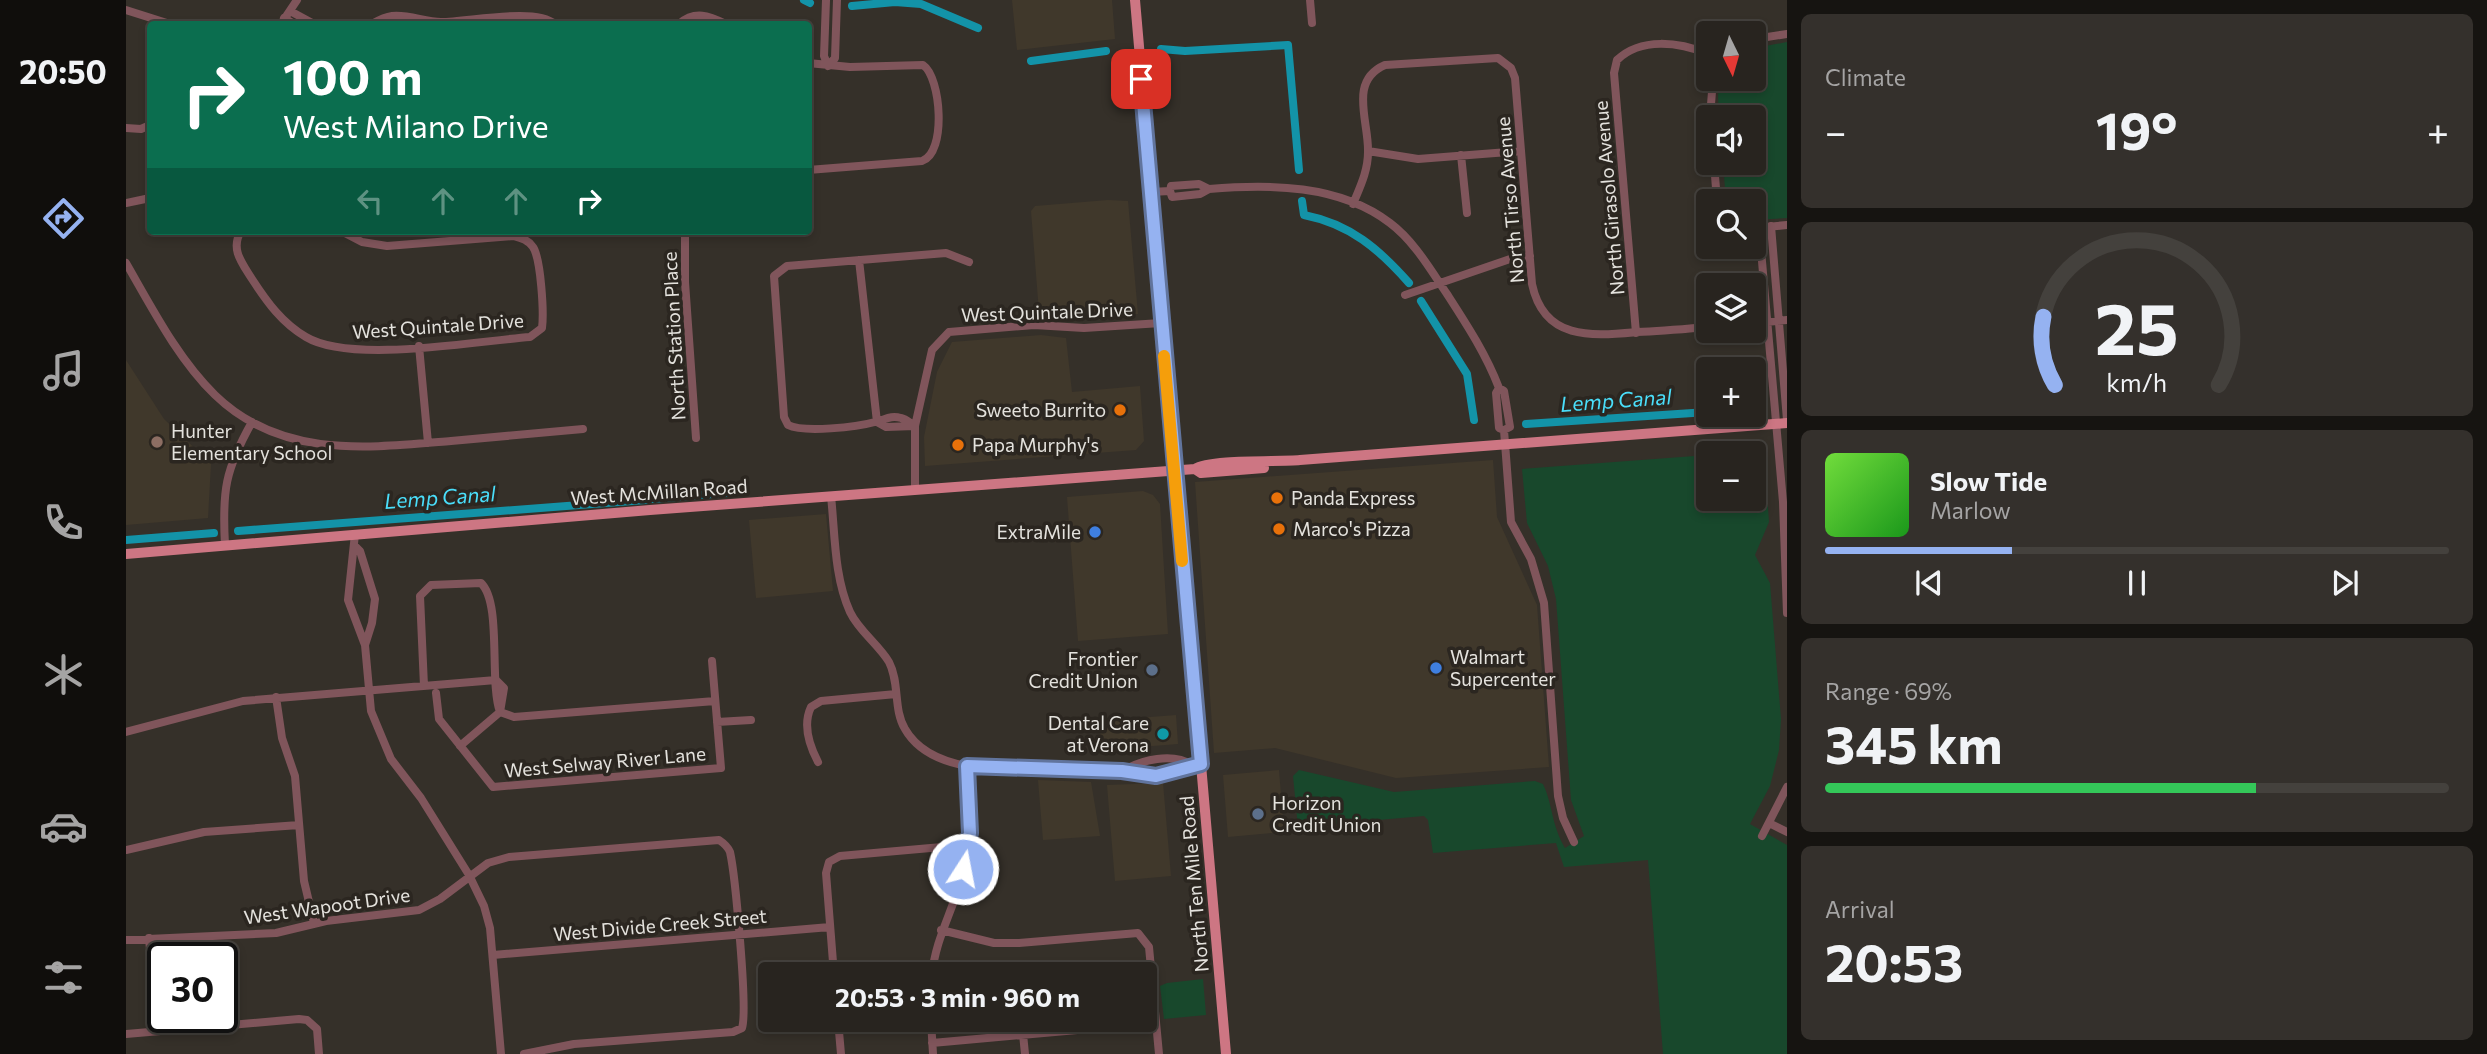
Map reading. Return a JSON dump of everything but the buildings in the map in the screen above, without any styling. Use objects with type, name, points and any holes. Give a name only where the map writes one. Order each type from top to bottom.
[{"type":"main road","name":"North Ten Mile Road","points":[[1135,0],[1197,764],[1226,1054]]},
{"type":"main road","name":"West McMillan Road","points":[[126,554],[915,489],[1173,471],[1237,463],[1505,446],[1787,422]]},
{"type":"street","points":[[285,18],[297,0]]},
{"type":"street","points":[[825,0],[824,57],[828,66]]},
{"type":"street","points":[[828,66],[835,58],[837,0]]},
{"type":"street","points":[[1310,0],[1312,23]]},
{"type":"street","points":[[126,10],[161,21]]},
{"type":"street","points":[[683,21],[688,17],[704,15],[719,21]]},
{"type":"street","points":[[377,21],[403,16],[425,21]]},
{"type":"street","points":[[471,21],[537,16],[548,21]]},
{"type":"street","points":[[1766,37],[1787,34]]},
{"type":"street","name":"North Girasolo Avenue","points":[[1636,332],[1614,74],[1617,60],[1636,46],[1682,46],[1696,50]]},
{"type":"street","name":"North Tirso Avenue","points":[[1368,151],[1362,88],[1369,74],[1385,65],[1490,57],[1504,61],[1515,78],[1534,294],[1541,309],[1562,329],[1595,336],[1636,332]]},
{"type":"street","points":[[812,64],[828,66],[917,63],[929,69],[934,77],[939,139],[931,156],[922,161],[812,170]]},
{"type":"street","points":[[126,128],[147,126]]},
{"type":"street","points":[[1353,204],[1366,172],[1368,151],[1405,159],[1521,150]]},
{"type":"street","points":[[1461,155],[1467,213]]},
{"type":"street","points":[[1150,192],[1170,191],[1172,197],[1200,194],[1209,189],[1256,185],[1292,186],[1353,204],[1391,223],[1419,252],[1440,284],[1487,357],[1499,388],[1504,391],[1510,427],[1504,429],[1511,522],[1531,559],[1544,603],[1558,796],[1563,818],[1574,842]]},
{"type":"street","points":[[126,203],[147,199]]},
{"type":"street","points":[[1766,226],[1787,225]]},
{"type":"street","points":[[1771,226],[1783,321],[1787,422]]},
{"type":"street","name":"West Quintale Drive","points":[[240,235],[235,248],[253,281],[269,305],[308,339],[348,349],[530,337],[539,333],[543,322],[537,256],[529,241],[514,236],[387,246],[362,242],[349,235]]},
{"type":"street","name":"North Station Place","points":[[685,235],[685,282],[696,438]]},
{"type":"street","points":[[915,489],[915,426],[886,427],[877,422],[800,429],[788,425],[784,417],[773,281],[778,270],[787,266],[947,253],[970,262]]},
{"type":"street","points":[[1405,295],[1530,256]]},
{"type":"street","points":[[859,260],[877,422]]},
{"type":"street","points":[[126,263],[196,374],[216,396],[252,422],[276,434],[337,447],[428,443],[583,429]]},
{"type":"street","points":[[1783,321],[1766,322],[1783,502],[1787,612]]},
{"type":"street","name":"West Quintale Drive","points":[[915,426],[932,350],[950,332],[1034,325],[1084,328],[1161,323]]},
{"type":"street","points":[[1636,332],[1696,328]]},
{"type":"street","points":[[419,346],[428,443]]},
{"type":"street","points":[[225,545],[224,484],[230,465],[252,422]]},
{"type":"street","points":[[1783,502],[1787,489]]},
{"type":"street","points":[[831,496],[843,593],[850,614],[890,664],[904,728],[919,748],[940,761],[967,766],[1122,771],[1156,776],[1185,770],[1197,764]]},
{"type":"street","points":[[355,534],[356,547],[348,600],[365,645],[368,690],[375,723],[391,759],[421,798],[469,876],[484,906],[493,955],[501,1054]]},
{"type":"street","points":[[356,547],[360,551],[374,599],[372,623],[365,645]]},
{"type":"street","points":[[424,686],[418,601],[424,589],[431,585],[481,583],[488,590],[496,680],[494,690],[500,712]]},
{"type":"street","points":[[712,661],[717,722],[751,720]]},
{"type":"street","points":[[126,732],[243,701],[496,680]]},
{"type":"street","points":[[436,693],[439,719],[460,746],[500,712]]},
{"type":"street","points":[[818,762],[809,743],[807,716],[811,707],[821,701],[896,694]]},
{"type":"street","points":[[276,697],[282,738],[295,776],[304,881],[314,923]]},
{"type":"street","points":[[500,712],[514,718],[715,701]]},
{"type":"street","name":"West Selway River Lane","points":[[460,746],[493,787],[721,768],[717,722]]},
{"type":"street","points":[[1122,771],[1136,763],[1157,759],[1184,760],[1197,764]]},
{"type":"street","points":[[935,962],[941,930],[958,888],[968,849],[967,766]]},
{"type":"street","points":[[1762,836],[1787,788]]},
{"type":"street","points":[[1769,823],[1787,832]]},
{"type":"street","points":[[126,850],[204,832],[299,825]]},
{"type":"street","name":"West Wapoot Drive","points":[[126,940],[254,935],[314,923],[419,910],[440,899],[488,863],[509,857],[719,841],[729,850],[737,934]]},
{"type":"street","points":[[833,962],[826,873],[830,862],[840,856],[942,847],[968,849]]},
{"type":"street","name":"West Divide Creek Street","points":[[493,955],[830,927]]},
{"type":"street","points":[[941,930],[993,943],[1133,932],[1144,937],[1149,947],[1150,962]]},
{"type":"street","points":[[524,1054],[574,1044],[733,1032],[743,1027],[745,1011],[737,934]]},
{"type":"street","points":[[149,938],[149,942]]},
{"type":"street","points":[[238,1024],[299,1019],[313,1024],[317,1029],[319,1054]]},
{"type":"street","points":[[126,1034],[147,1032]]},
{"type":"street","points":[[839,1032],[841,1054]]},
{"type":"street","points":[[932,1032],[933,1054]]},
{"type":"street","points":[[932,1043],[1047,1032]]},
{"type":"street","points":[[1157,1032],[1159,1054]]},
{"type":"street","points":[[1023,1034],[1025,1054]]},
{"type":"shaded area","points":[[1012,0],[1112,0],[1115,39],[1017,50]]},
{"type":"shaded area","points":[[1128,201],[1138,314],[1085,318],[1039,312],[1031,211],[1035,206]]},
{"type":"shaded area","points":[[1041,335],[1066,338],[1072,392],[1140,386],[1144,441],[1136,450],[925,466],[924,437],[937,372],[952,342]]},
{"type":"shaded area","name":"Hunter Elementary School","points":[[126,360],[164,419],[211,464],[208,518],[126,525]]},
{"type":"shaded area","points":[[1493,460],[1497,517],[1537,605],[1549,767],[1396,778],[1275,748],[1214,753],[1195,482]]},
{"type":"shaded area","points":[[1143,491],[1153,495],[1160,504],[1168,634],[1078,641],[1067,497]]},
{"type":"shaded area","points":[[826,514],[833,591],[756,598],[749,520]]},
{"type":"shaded area","points":[[1176,715],[1178,744],[1102,750],[1099,721]]},
{"type":"shaded area","points":[[1279,770],[1284,832],[1228,837],[1223,775]]},
{"type":"shaded area","points":[[1038,780],[1091,782],[1100,836],[1043,840]]},
{"type":"shaded area","points":[[1163,783],[1171,876],[1115,881],[1107,785]]},
{"type":"green space","points":[[1787,42],[1787,218],[1766,219],[1766,189],[1725,189],[1724,175],[1766,175],[1766,105],[1718,105],[1718,95],[1719,91],[1766,91],[1766,46]]},
{"type":"green space","points":[[1696,456],[1696,511],[1766,511],[1766,478],[1769,522],[1755,555],[1770,583],[1781,719],[1779,750],[1770,786],[1750,824],[1787,845],[1787,1054],[1663,1054],[1648,860],[1564,867],[1556,843],[1433,853],[1428,820],[1424,816],[1298,827],[1293,776],[1299,770],[1394,792],[1535,781],[1543,784],[1565,848],[1584,836],[1571,800],[1556,599],[1548,566],[1527,523],[1522,469]]},
{"type":"green space","points":[[1203,979],[1206,1015],[1164,1019],[1160,986]]},
{"type":"waterway","points":[[804,0],[810,3]]},
{"type":"waterway","points":[[852,6],[895,2],[921,4],[978,28]]},
{"type":"waterway","points":[[1161,49],[1185,51],[1288,45],[1299,170]]},
{"type":"waterway","points":[[1031,61],[1106,51]]},
{"type":"waterway","points":[[1302,201],[1304,215],[1350,232],[1375,249],[1409,283]]},
{"type":"waterway","points":[[1421,301],[1467,374],[1474,420]]},
{"type":"waterway","name":"Lemp Canal","points":[[1526,424],[1696,413]]},
{"type":"waterway","name":"Lemp Canal","points":[[652,499],[736,492]]},
{"type":"waterway","name":"Lemp Canal","points":[[238,531],[645,500]]},
{"type":"waterway","name":"Lemp Canal","points":[[126,540],[214,533]]},
{"type":"slow traffic","points":[[1164,356],[1182,561]]},
{"type":"place","name":"Sweeto Burrito","points":[[1120,410]]},
{"type":"place","name":"Hunter Elementary School","points":[[157,442]]},
{"type":"place","name":"Papa Murphy's","points":[[958,445]]},
{"type":"place","name":"Panda Express","points":[[1277,498]]},
{"type":"place","name":"Marco's Pizza","points":[[1279,529]]},
{"type":"place","name":"ExtraMile","points":[[1095,532]]},
{"type":"place","name":"Walmart Supercenter","points":[[1436,668]]},
{"type":"place","name":"Frontier Credit Union","points":[[1152,670]]},
{"type":"place","name":"Dental Care at Verona","points":[[1163,734]]},
{"type":"place","name":"Horizon Credit Union","points":[[1258,814]]},
{"type":"route","points":[[963,869],[970,833],[967,766],[1122,771],[1156,776],[1201,764],[1173,471],[1141,79]]}]
